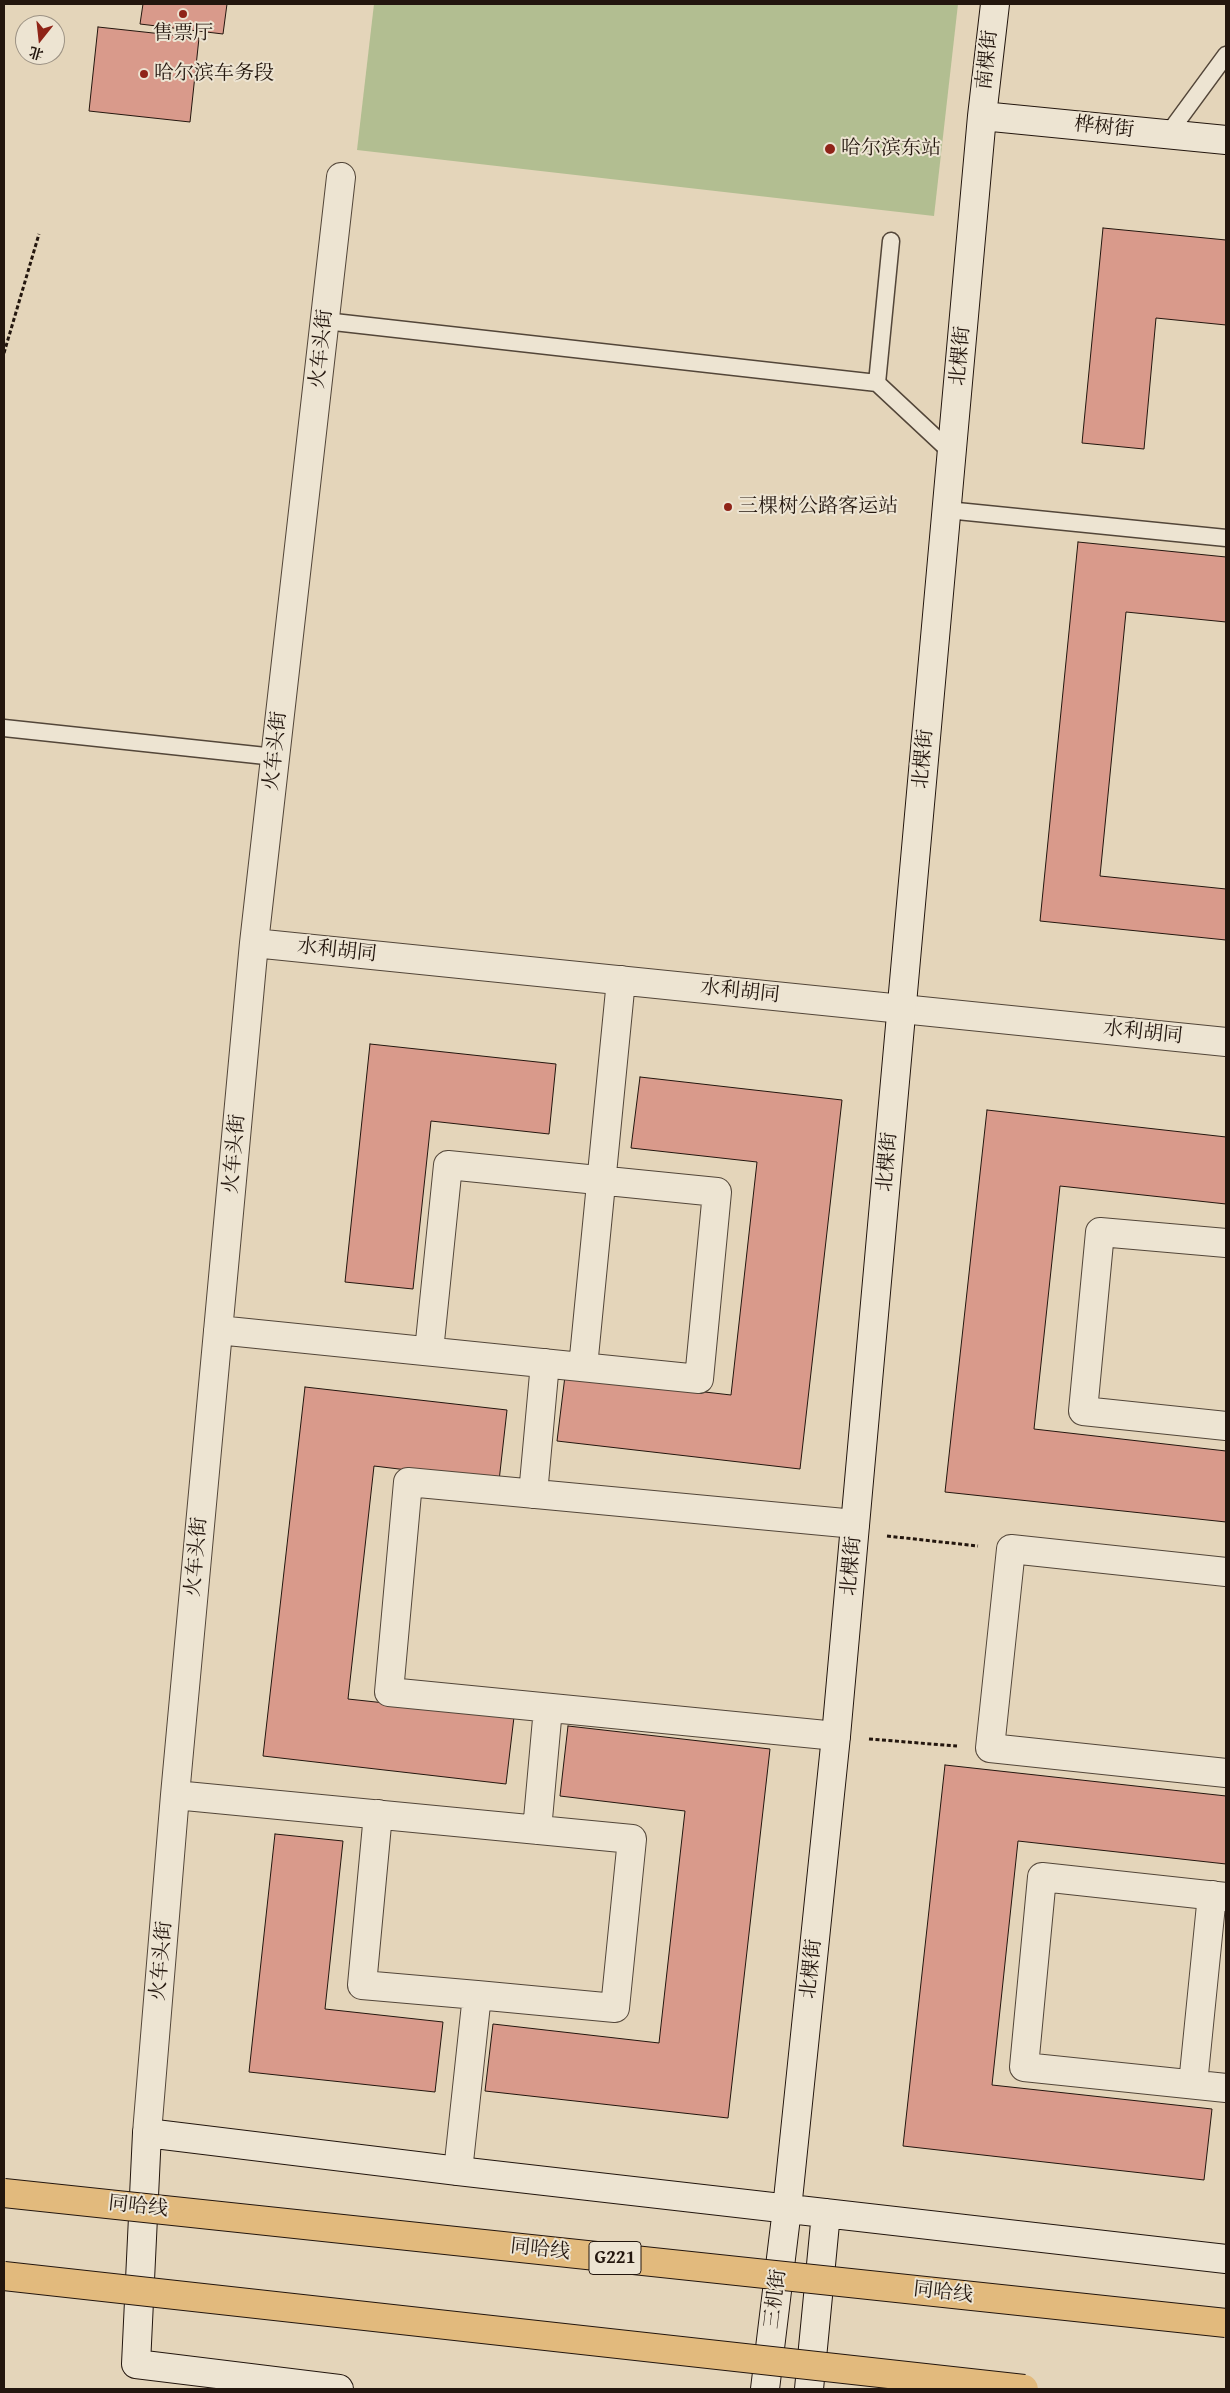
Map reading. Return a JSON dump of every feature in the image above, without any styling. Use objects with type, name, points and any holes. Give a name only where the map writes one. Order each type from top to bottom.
[{"type":"highway","name":"同哈线","points":[[4,2193],[1226,2323]]},
{"type":"highway","points":[[4,2276],[1024,2389]]},
{"type":"street","name":"南棵街","points":[[982,116],[995,4]]},
{"type":"street","name":"桦树街","points":[[982,116],[1226,140]]},
{"type":"street","name":"北棵街","points":[[786,2209],[836,1736],[982,116]]},
{"type":"street","name":"火车头街","points":[[340,2389],[136,2364],[147,2133],[175,1795],[254,943],[341,177]]},
{"type":"street","name":"水利胡同","points":[[254,943],[1226,1042]]},
{"type":"street","points":[[583,1367],[621,980]]},
{"type":"street","points":[[218,1330],[699,1379],[717,1192],[448,1165],[429,1351]]},
{"type":"street","points":[[1226,1243],[1100,1232],[1083,1410],[1226,1426]]},
{"type":"street","points":[[533,1494],[545,1363]]},
{"type":"street","points":[[836,1736],[389,1692],[408,1482],[855,1529]]},
{"type":"street","points":[[1226,1572],[1011,1549],[990,1748],[1226,1773]]},
{"type":"street","points":[[537,1830],[548,1708]]},
{"type":"street","points":[[175,1795],[378,1814],[632,1839],[615,2008],[362,1985],[378,1814]]},
{"type":"street","points":[[1192,2084],[1219,1896],[1042,1877],[1024,2067],[1226,2088]]},
{"type":"street","points":[[458,2171],[477,1995]]},
{"type":"street","points":[[147,2133],[826,2214],[1226,2259],[1226,2252]]},
{"type":"street","name":"三机街","points":[[765,2389],[786,2209]]},
{"type":"street","name":"三机街","points":[[810,2389],[826,2214]]},
{"type":"lane","points":[[1168,134],[1226,55]]},
{"type":"lane","points":[[877,383],[891,241]]},
{"type":"lane","points":[[325,321],[877,383],[952,454]]},
{"type":"lane","points":[[946,510],[1226,538]]},
{"type":"lane","points":[[4,728],[275,757]]},
{"type":"path","points":[[4,353],[39,234]]},
{"type":"path","points":[[855,1529],[1011,1549]]},
{"type":"path","points":[[836,1736],[990,1748]]},
{"type":"green space","points":[[374,4],[958,4],[934,216],[357,150]]},
{"type":"building","name":"售票厅","points":[[143,4],[227,4],[223,34],[140,24]]},
{"type":"building","name":"哈尔滨车务段","points":[[98,27],[199,38],[190,122],[89,111]]},
{"type":"building","points":[[1103,228],[1226,240],[1226,325],[1156,318],[1144,449],[1082,443]]},
{"type":"building","points":[[1078,542],[1226,557],[1226,622],[1126,612],[1100,876],[1226,889],[1226,940],[1040,921]]},
{"type":"building","points":[[370,1044],[556,1064],[549,1134],[431,1121],[413,1289],[345,1282]]},
{"type":"building","points":[[640,1077],[842,1100],[800,1469],[557,1441],[565,1376],[731,1395],[757,1162],[631,1148]]},
{"type":"building","points":[[987,1110],[1226,1137],[1226,1204],[1060,1186],[1034,1429],[1226,1451],[1226,1522],[945,1492]]},
{"type":"building","points":[[305,1387],[507,1410],[499,1481],[374,1466],[348,1699],[514,1717],[506,1784],[263,1756]]},
{"type":"building","points":[[568,1726],[770,1749],[728,2118],[485,2091],[493,2024],[659,2043],[685,1811],[560,1796]]},
{"type":"building","points":[[945,1765],[1226,1796],[1226,1864],[1018,1841],[992,2085],[1212,2109],[1204,2180],[903,2146]]},
{"type":"building","points":[[275,1834],[343,1841],[325,2009],[443,2022],[435,2092],[249,2072]]},
{"type":"place","name":"售票厅","points":[[183,14]]},
{"type":"place","name":"哈尔滨车务段","points":[[144,74]]},
{"type":"place","name":"哈尔滨东站","points":[[830,149]]},
{"type":"place","name":"三棵树公路客运站","points":[[728,507]]}]
